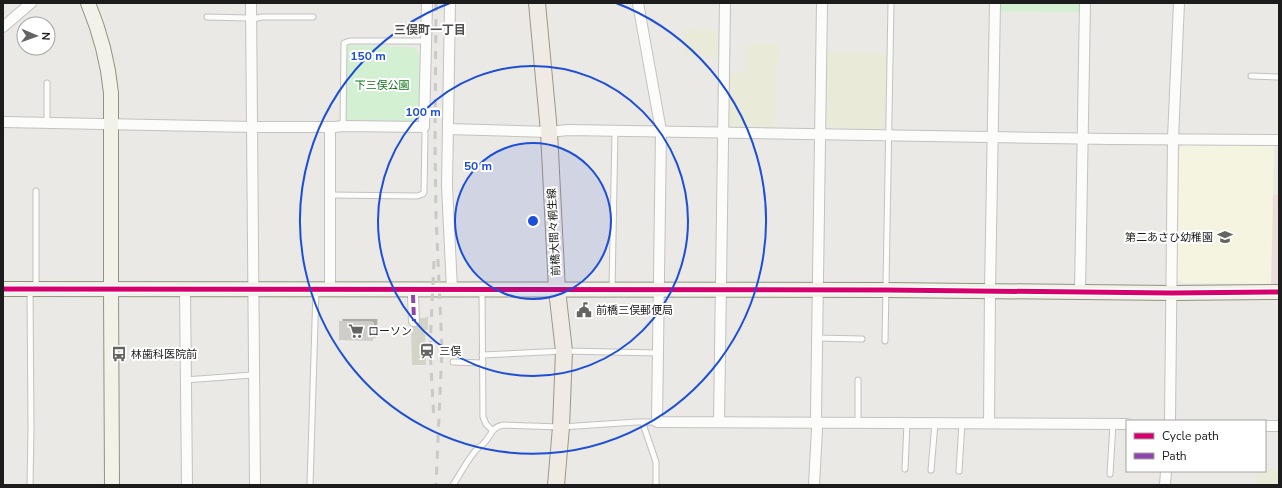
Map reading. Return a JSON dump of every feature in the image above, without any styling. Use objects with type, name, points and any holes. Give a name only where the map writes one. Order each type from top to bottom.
[{"type":"main road","name":"前橋大間々桐生線","points":[[537,3],[549,132],[557,290],[564,351],[561,427],[556,485]]},
{"type":"street","points":[[3,27],[31,3]]},
{"type":"street","points":[[88,3],[101,38],[111,93],[112,485]]},
{"type":"street","points":[[251,3],[256,485]]},
{"type":"street","points":[[3,122],[253,127],[424,127],[427,3]]},
{"type":"street","points":[[450,3],[448,186],[452,289]]},
{"type":"street","points":[[638,3],[661,131],[657,422],[1126,424]]},
{"type":"street","points":[[719,422],[725,3]]},
{"type":"street","points":[[814,485],[822,3]]},
{"type":"street","points":[[989,423],[994,3]]},
{"type":"street","points":[[1080,292],[1085,3]]},
{"type":"street","points":[[1170,420],[1173,138],[1179,3]]},
{"type":"street","points":[[323,289],[330,195],[330,127]]},
{"type":"street","points":[[448,129],[549,132],[563,130],[614,130],[1279,140]]},
{"type":"street","points":[[3,289],[887,290],[1171,293],[1279,292]]},
{"type":"street","points":[[185,290],[187,485]]},
{"type":"street","points":[[413,295],[414,321]]},
{"type":"street","points":[[1266,426],[1279,426]]},
{"type":"street","points":[[1165,485],[1166,472]]},
{"type":"lane","points":[[885,341],[891,3]]},
{"type":"lane","points":[[207,17],[252,19],[262,16],[313,17]]},
{"type":"lane","points":[[343,126],[344,43],[350,40],[426,41]]},
{"type":"lane","points":[[1251,76],[1279,77]]},
{"type":"lane","points":[[47,83],[47,122]]},
{"type":"lane","points":[[330,195],[417,196],[423,194],[424,127]]},
{"type":"lane","points":[[612,290],[614,130]]},
{"type":"lane","points":[[30,485],[36,192]]},
{"type":"lane","points":[[310,485],[323,289]]},
{"type":"lane","points":[[482,290],[482,417],[492,430]]},
{"type":"lane","points":[[817,338],[862,339]]},
{"type":"lane","points":[[482,354],[564,351],[658,353]]},
{"type":"lane","points":[[453,362],[482,363]]},
{"type":"lane","points":[[185,380],[254,376]]},
{"type":"lane","points":[[858,380],[858,423]]},
{"type":"lane","points":[[644,422],[644,427],[656,462],[656,485]]},
{"type":"lane","points":[[453,485],[471,457],[479,447],[484,444],[492,430],[503,425],[561,427],[657,422]]},
{"type":"lane","points":[[905,469],[907,423]]},
{"type":"lane","points":[[931,470],[935,423]]},
{"type":"lane","points":[[959,471],[962,423]]},
{"type":"lane","points":[[1110,474],[1113,424]]},
{"type":"shaded area","points":[[684,29],[720,30],[719,57],[683,56]]},
{"type":"shaded area","points":[[747,44],[779,44],[774,128],[733,127],[729,125],[728,122],[728,72],[746,72]]},
{"type":"shaded area","points":[[827,52],[888,53],[886,125],[881,129],[830,127],[825,124],[826,107],[830,107],[830,100],[826,100]]},
{"type":"shaded area","name":"第二あさひ幼稚園","points":[[1183,145],[1274,146],[1271,284],[1182,283],[1177,279],[1179,149]]},
{"type":"shaded area","points":[[1273,195],[1279,195],[1279,284],[1271,284]]},
{"type":"shaded area","points":[[428,316],[428,330],[425,330],[426,365],[412,365],[411,323],[416,318],[425,318]]},
{"type":"shaded area","points":[[1266,469],[1279,469],[1279,485],[1256,485],[1256,472],[1266,472]]},
{"type":"green space","points":[[1000,3],[1081,3],[1081,12],[999,11]]},
{"type":"green space","name":"下三俣公園","points":[[349,45],[413,47],[419,54],[419,122],[346,123],[346,49]]},
{"type":"building","name":"ローソン","points":[[339,321],[374,322],[373,341],[339,340]]},
{"type":"railway","points":[[436,3],[436,216],[442,349],[436,485]]},
{"type":"railway","points":[[434,261],[430,349],[434,421]]},
{"type":"marked path","points":[[413,295],[414,321]]},
{"type":"cycle path","points":[[3,289],[887,290],[1171,293],[1279,292]]},
{"type":"place","name":"第二あさひ幼稚園","points":[[1225,237]]},
{"type":"place","name":"前橋三俣郵便局","points":[[584,310]]},
{"type":"place","name":"ローソン","points":[[356,331]]},
{"type":"place","name":"三俣","points":[[427,351]]},
{"type":"place","name":"林歯科医院前","points":[[119,354]]},
{"type":"district","name":"三俣町一丁目","points":[[430,30]]}]
